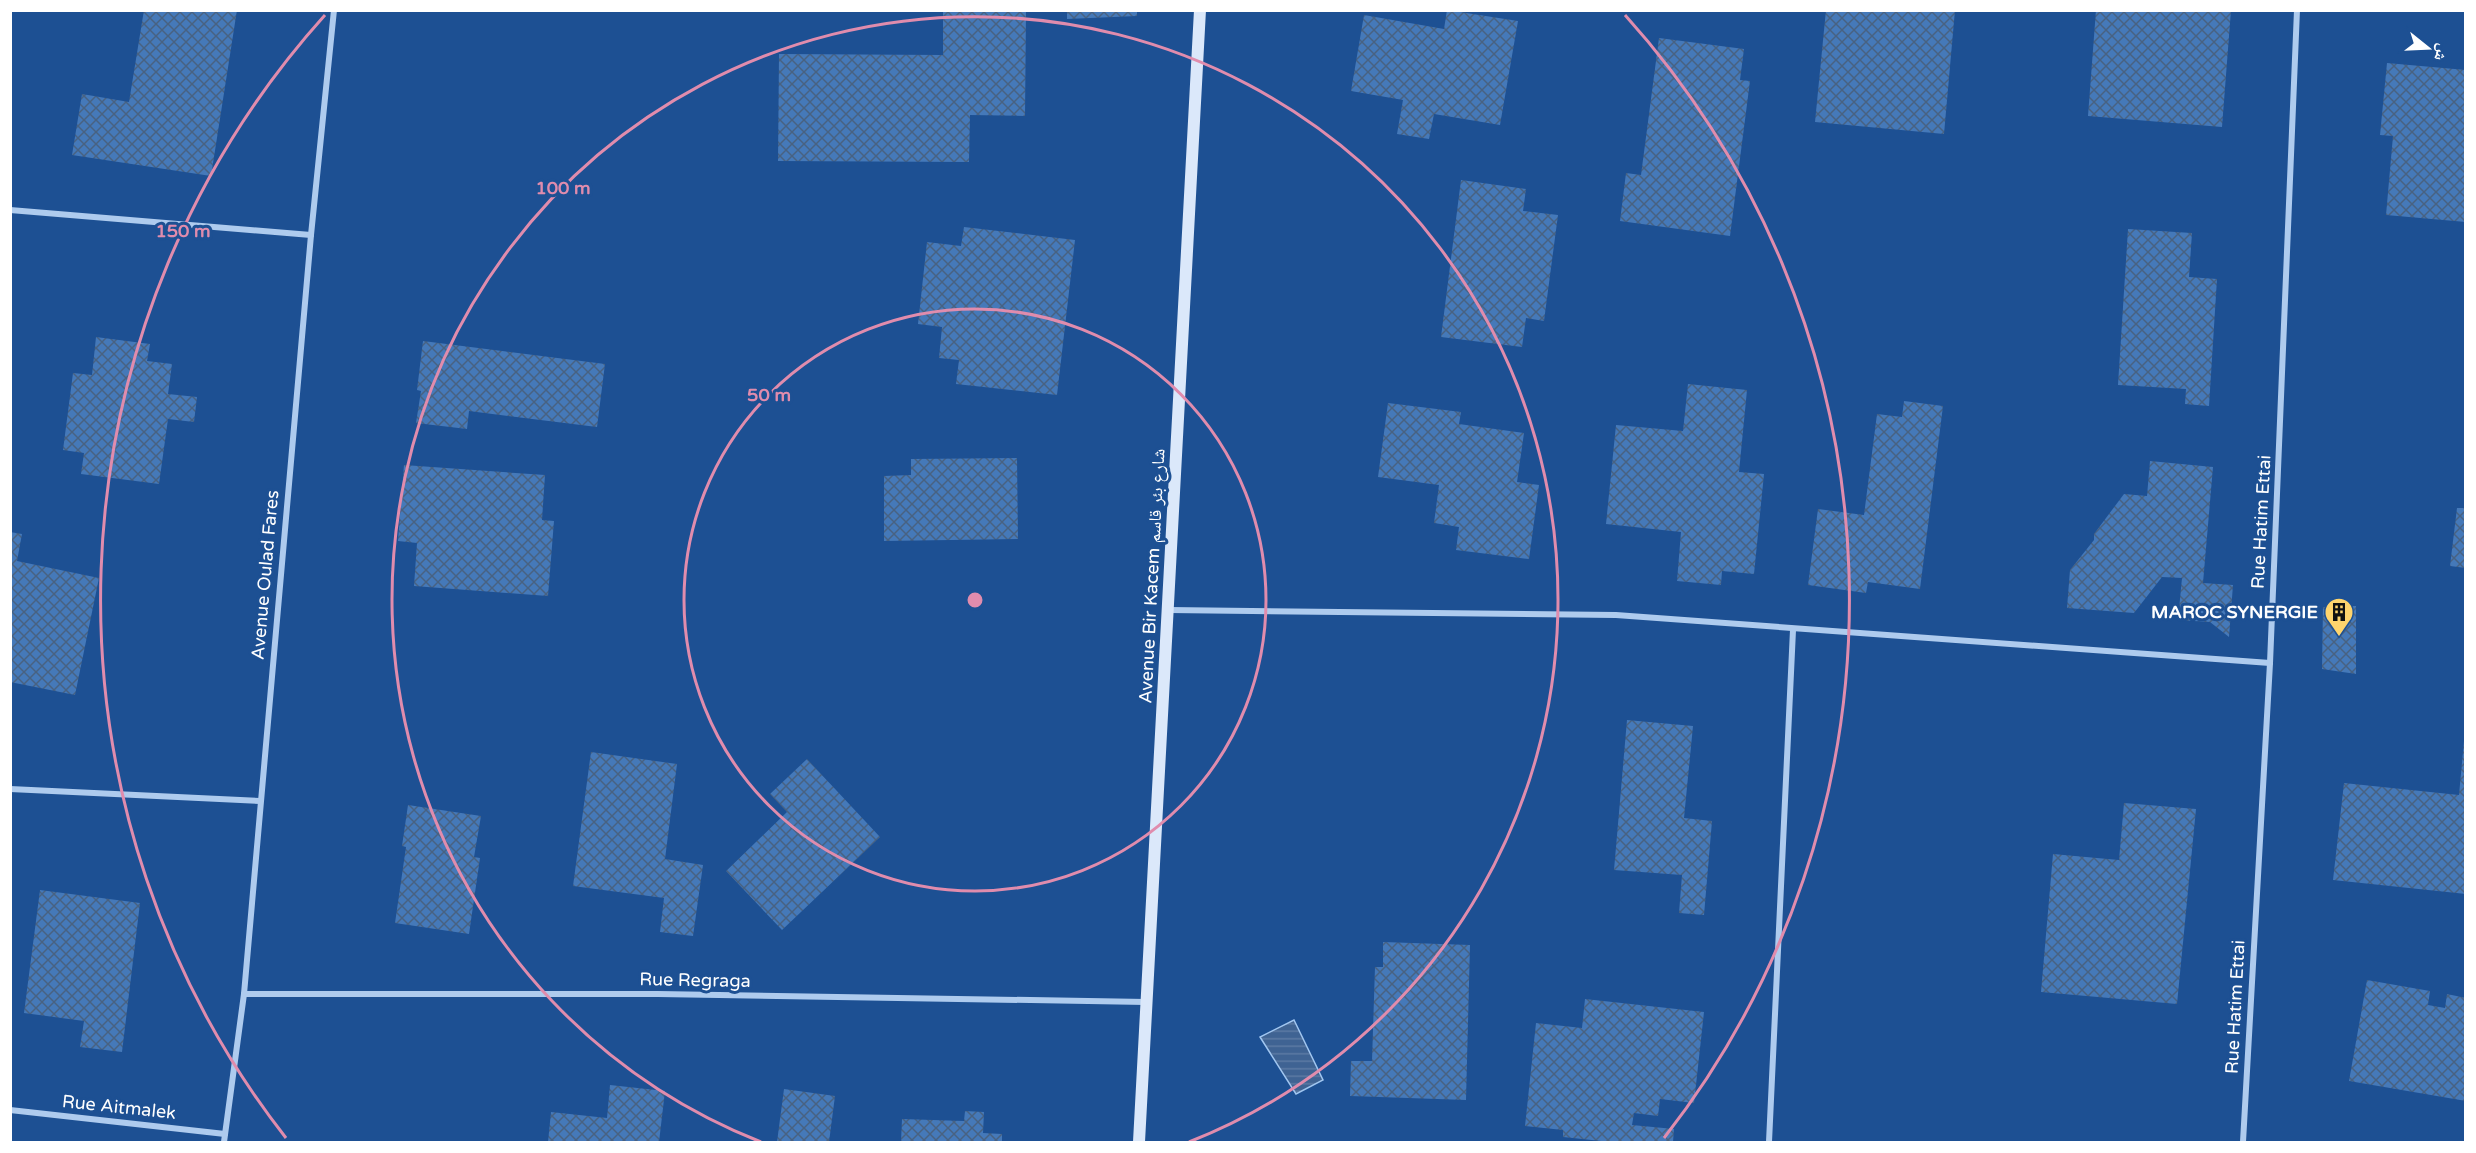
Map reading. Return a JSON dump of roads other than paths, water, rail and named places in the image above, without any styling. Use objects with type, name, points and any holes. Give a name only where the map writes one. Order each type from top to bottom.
[{"type":"street","name":"Avenue Oulad Fares","points":[[224,1143],[244,994],[311,235],[334,10]]},
{"type":"street","name":"Avenue Bir Kacem شارع بئر قاسم","points":[[1138,1143],[1169,610],[1200,10]]},
{"type":"street","name":"Rue Hatim Ettai","points":[[2243,1143],[2270,663],[2297,10]]},
{"type":"street","points":[[10,210],[311,235]]},
{"type":"street","points":[[1169,610],[1616,615],[1793,630],[2270,663]]},
{"type":"street","points":[[1769,1143],[1793,630]]},
{"type":"street","points":[[10,789],[260,801]]},
{"type":"street","name":"Rue Regraga","points":[[244,994],[658,994],[1146,1002]]},
{"type":"street","name":"Rue Aitmalek","points":[[10,1110],[225,1134]]},
{"type":"water","points":[[1294,1020],[1323,1080],[1296,1094],[1260,1037]]},
{"type":"place","name":"MAROC SYNERGIE","points":[[2339,638]]}]
